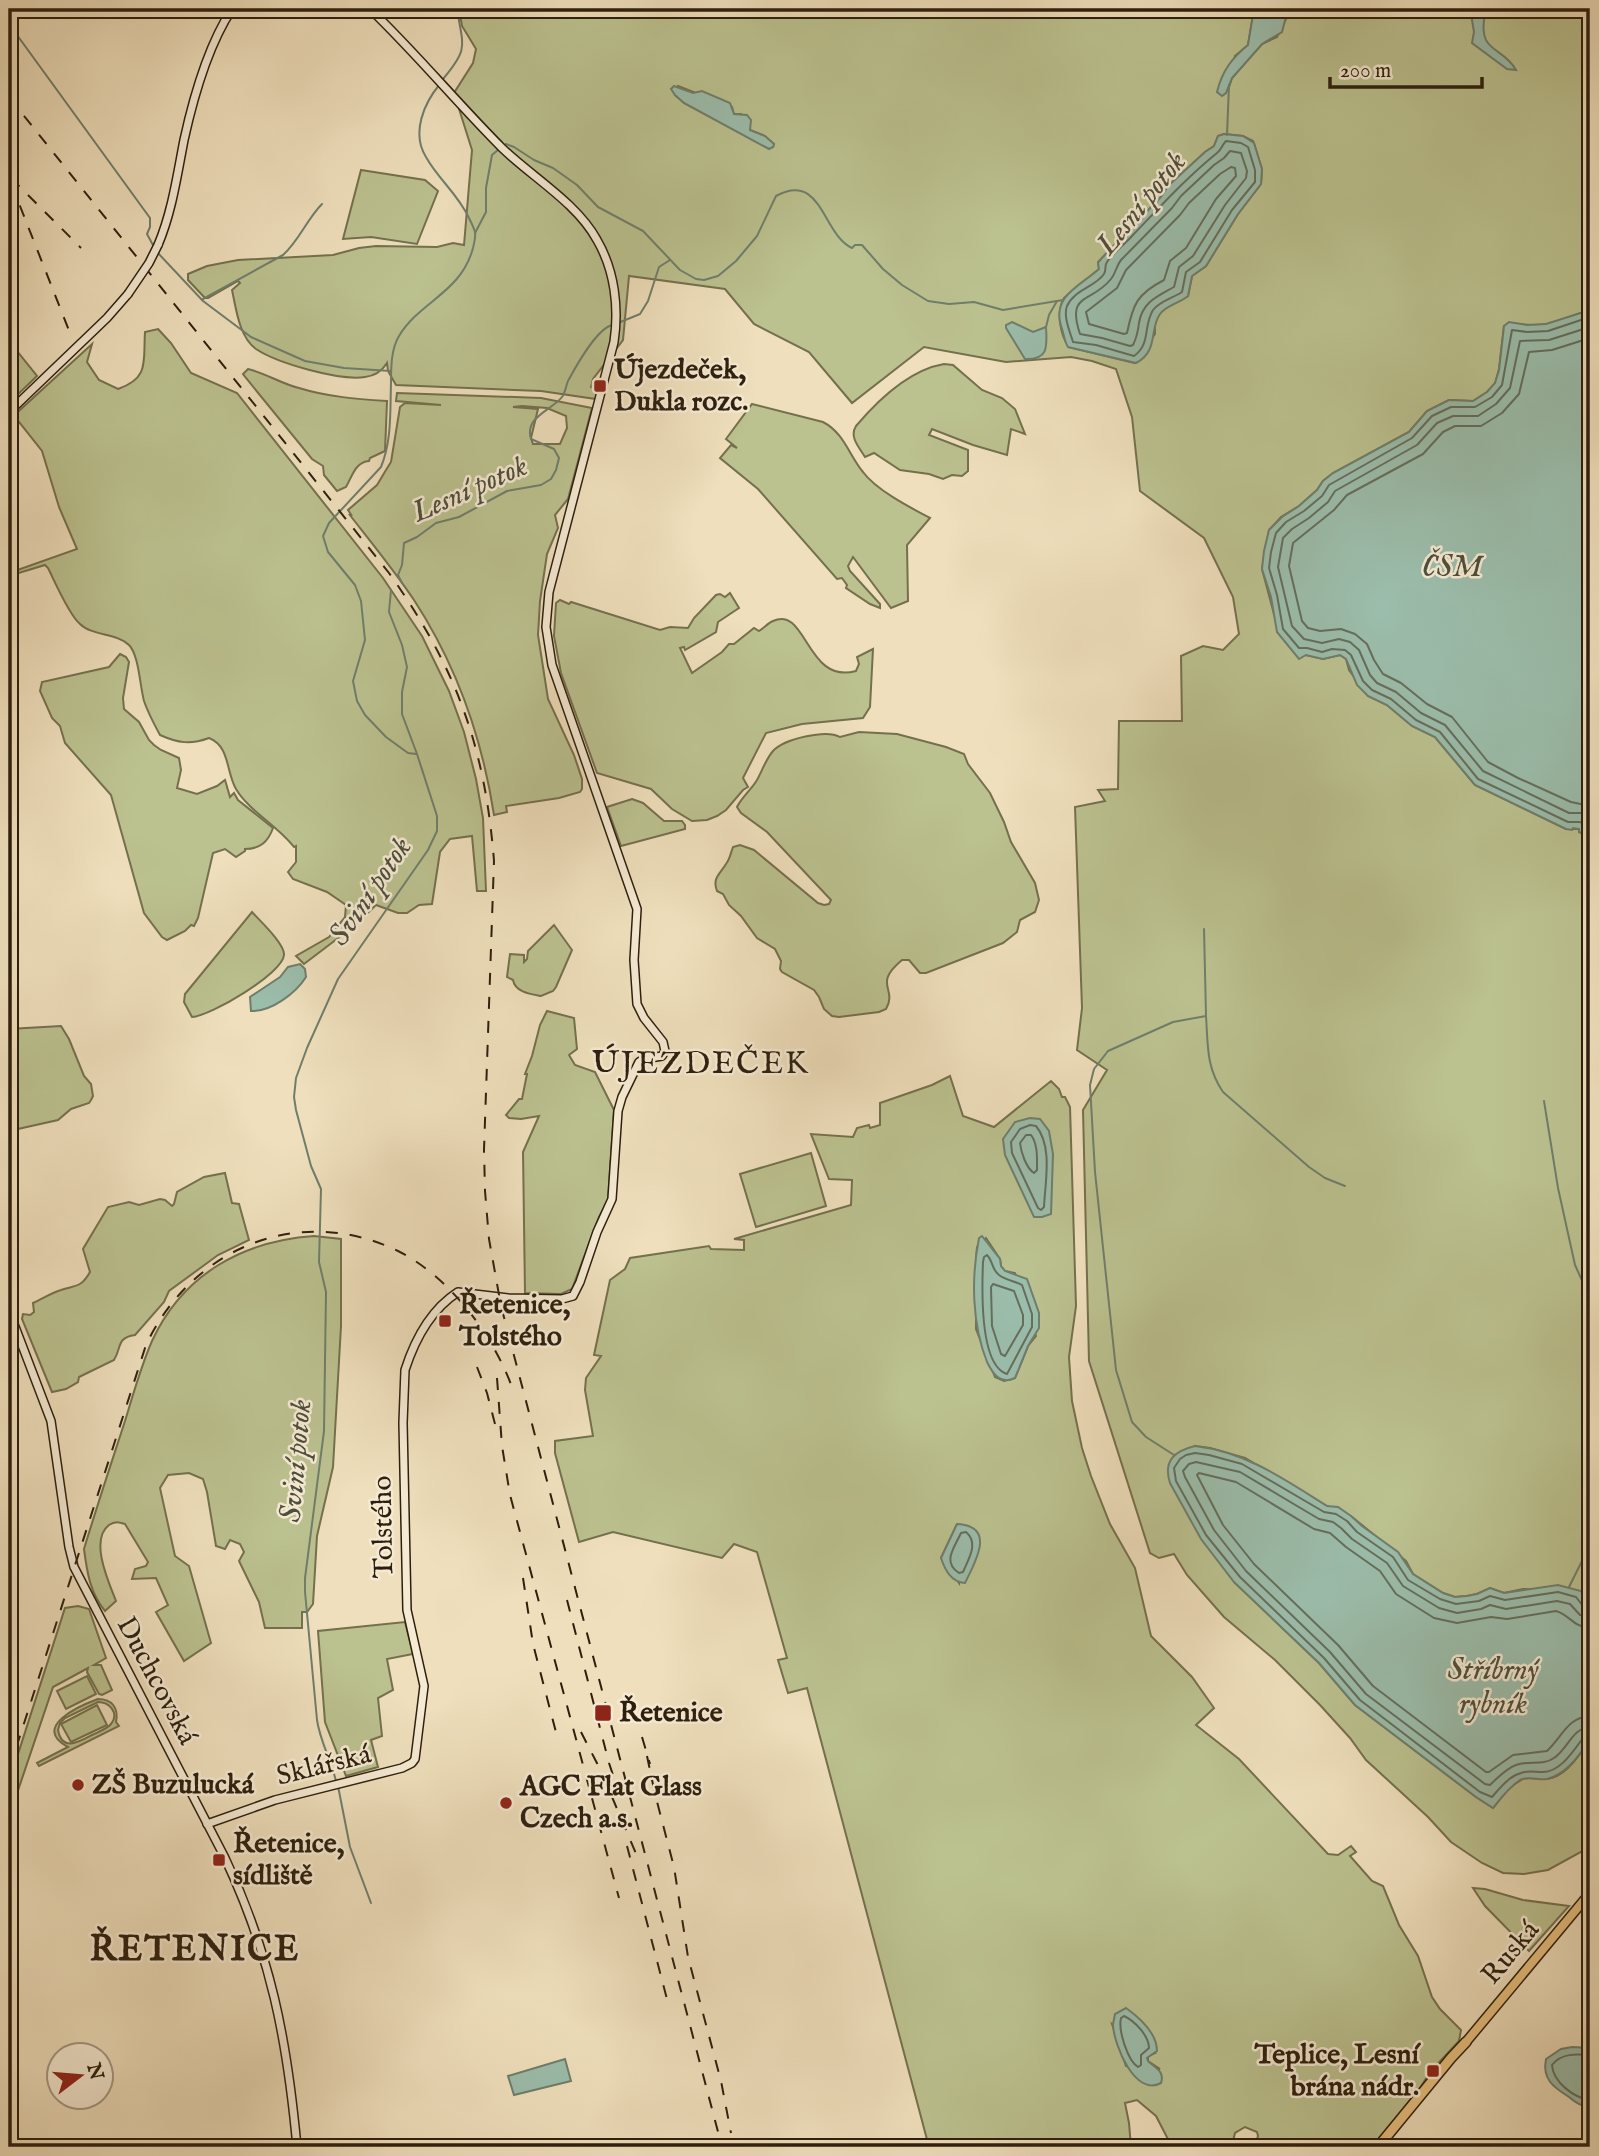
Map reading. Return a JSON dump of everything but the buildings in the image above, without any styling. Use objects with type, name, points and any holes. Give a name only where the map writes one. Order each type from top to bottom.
[{"type":"highway","points":[[1378,2147],[1466,2042]]},
{"type":"highway","points":[[1383,2147],[1466,2042]]},
{"type":"main road","name":"Ruská","points":[[1466,2042],[1590,1893]]},
{"type":"street","points":[[10,410],[107,318],[128,294],[158,245],[172,202],[192,111],[214,41],[232,9]]},
{"type":"street","name":"Tolstého","points":[[370,9],[501,146],[578,214],[597,238],[607,260],[613,283],[616,328],[553,577],[546,616],[547,645],[638,909],[634,960],[636,1000],[642,1015],[665,1048],[662,1056],[644,1059],[638,1063],[618,1108],[612,1199],[573,1296],[562,1299],[508,1298],[458,1292],[423,1329],[413,1346],[405,1370],[403,1423],[407,1610],[424,1686],[417,1752],[412,1763]]},
{"type":"street","name":"Duchcovská","points":[[9,1311],[51,1421],[74,1567],[243,1898],[272,1984],[288,2060],[297,2147]]},
{"type":"street","name":"Sklářská","points":[[207,1824],[275,1800],[402,1768],[412,1763]]},
{"type":"green space","points":[[459,9],[1254,9],[1248,45],[1235,56],[1229,87],[1232,78],[1262,44],[1277,37],[1288,9],[1590,9],[1590,310],[1548,324],[1504,326],[1495,384],[1473,401],[1449,400],[1427,411],[1409,432],[1333,473],[1269,530],[1262,569],[1274,614],[1306,655],[1323,659],[1340,655],[1346,659],[1349,670],[1368,696],[1387,705],[1412,726],[1435,737],[1475,785],[1566,829],[1579,829],[1579,832],[1590,836],[1590,1606],[1581,1591],[1523,1589],[1504,1593],[1490,1588],[1467,1596],[1455,1597],[1443,1593],[1413,1574],[1406,1561],[1351,1516],[1327,1506],[1245,1458],[1195,1446],[1234,1582],[1319,1663],[1355,1705],[1476,1797],[1493,1808],[1509,1789],[1521,1780],[1557,1776],[1576,1759],[1590,1738],[1590,1847],[1548,1870],[1524,1874],[1503,1873],[1482,1863],[1451,1842],[1366,1760],[1320,1705],[1275,1660],[1224,1617],[1187,1575],[1174,1554],[1159,1558],[1150,1553],[1089,1361],[1083,1110],[1107,1070],[1077,1050],[1082,1008],[1075,807],[1105,801],[1098,790],[1118,789],[1119,721],[1182,721],[1181,656],[1203,646],[1223,650],[1239,634],[1233,597],[1204,538],[1140,491],[1132,417],[1116,369],[1071,357],[1006,362],[924,347],[852,403],[809,352],[754,324],[725,289],[629,276],[623,340],[593,379],[591,387],[597,389],[596,399],[541,391],[396,385],[388,371],[387,363],[375,374],[354,378],[325,374],[293,365],[256,349],[242,330],[237,313],[232,290],[240,283],[238,281],[205,298],[188,280],[188,274],[207,266],[238,260],[333,255],[376,246],[437,247],[453,243],[464,245],[472,150],[454,93],[473,63],[476,49],[462,26]],"holes":[[[678,86],[732,107],[734,114],[741,114],[750,130],[765,136],[774,144],[773,147],[768,148],[684,103],[675,95]],[[1218,136],[1243,136],[1253,141],[1262,169],[1261,184],[1238,214],[1206,266],[1192,276],[1188,296],[1159,314],[1155,323],[1155,334],[1135,363],[1069,347],[1060,323],[1064,298],[1099,269],[1098,262],[1169,186],[1214,146]]]},
{"type":"green space","points":[[361,170],[425,180],[438,191],[417,244],[371,237],[343,239]]},
{"type":"green space","points":[[158,329],[191,373],[237,393],[383,578],[422,636],[449,691],[464,732],[476,779],[483,818],[486,891],[477,891],[472,836],[450,839],[440,852],[432,904],[419,905],[407,913],[398,913],[376,905],[354,926],[304,964],[296,956],[329,937],[345,917],[346,905],[327,892],[293,879],[288,872],[296,862],[296,846],[242,797],[233,782],[224,753],[216,742],[209,738],[184,742],[160,735],[144,701],[137,663],[129,645],[118,638],[91,631],[80,624],[45,565],[9,576],[9,565],[12,572],[77,549],[59,507],[42,451],[19,422],[9,420],[92,344],[87,362],[99,380],[118,389],[128,385],[140,374],[143,367],[145,332]]},
{"type":"green space","points":[[9,341],[37,376],[9,403]]},
{"type":"green space","points":[[953,365],[982,390],[1002,398],[1015,409],[1025,434],[1011,429],[1007,455],[932,429],[929,435],[968,450],[968,471],[962,476],[952,475],[943,479],[900,470],[874,453],[865,457],[854,438],[856,426],[874,406],[907,379],[931,367]]},
{"type":"green space","points":[[248,369],[310,391],[387,401],[385,451],[360,464],[346,487],[337,491],[324,475],[323,466],[312,459],[243,374]]},
{"type":"green space","points":[[397,393],[541,398],[592,408],[568,499],[555,515],[558,528],[547,554],[538,635],[548,699],[574,755],[582,779],[580,792],[506,806],[507,812],[494,815],[475,730],[443,650],[406,589],[349,514],[352,516],[348,510],[377,485],[391,462],[400,407],[405,403],[441,405],[396,401]],"holes":[[[513,407],[547,408],[566,416],[567,428],[560,444],[533,444],[531,438],[538,409]]]},
{"type":"green space","points":[[752,404],[823,422],[841,438],[869,479],[894,498],[930,518],[907,545],[908,601],[891,608],[853,557],[848,566],[850,571],[880,604],[880,608],[846,588],[842,578],[837,579],[758,489],[720,458],[731,445],[737,448],[726,439]]},
{"type":"green space","points":[[730,593],[739,608],[718,622],[716,632],[685,650],[684,647],[680,648],[692,673],[754,628],[759,631],[773,621],[784,619],[793,624],[827,667],[839,672],[856,671],[859,664],[857,657],[873,649],[870,707],[863,718],[802,724],[766,733],[743,778],[748,787],[717,816],[692,821],[672,809],[651,789],[597,773],[561,673],[554,636],[556,603],[560,600],[569,604],[571,602],[660,630],[670,627],[688,628],[716,595],[725,597]]},
{"type":"green space","points":[[120,654],[129,662],[123,698],[124,709],[139,722],[154,745],[179,758],[181,770],[177,788],[197,794],[225,780],[230,797],[234,793],[238,800],[273,828],[263,844],[245,849],[236,857],[225,849],[213,853],[194,926],[191,925],[167,940],[144,913],[111,795],[65,743],[60,726],[52,718],[40,691],[42,682],[109,667]]},
{"type":"green space","points":[[859,732],[897,734],[964,754],[968,764],[990,793],[1011,842],[1035,883],[1039,900],[1035,912],[1020,920],[1017,932],[1003,943],[926,973],[920,973],[909,960],[902,960],[893,968],[887,981],[889,1002],[886,1009],[839,1017],[832,1016],[824,1009],[814,990],[782,972],[781,961],[775,949],[757,938],[723,894],[717,891],[715,883],[733,847],[740,845],[754,850],[818,903],[829,904],[831,900],[767,832],[737,807],[778,747],[805,736],[825,734],[840,737]]},
{"type":"green space","points":[[632,799],[643,803],[664,821],[682,821],[685,829],[621,846],[607,807]]},
{"type":"green space","points":[[252,912],[281,945],[284,955],[281,963],[229,1002],[192,1017],[184,1002],[185,994]]},
{"type":"green space","points":[[554,925],[572,950],[556,987],[541,996],[524,992],[507,977],[510,954],[524,955],[524,962],[528,951]]},
{"type":"green space","points":[[547,1011],[574,1018],[577,1049],[569,1055],[575,1065],[595,1072],[614,1110],[608,1200],[572,1289],[561,1294],[525,1293],[523,1152],[539,1116],[521,1119],[509,1118],[506,1115],[519,1099],[522,1099],[525,1074]]},
{"type":"green space","points":[[61,1026],[84,1076],[91,1084],[93,1096],[89,1103],[71,1109],[58,1120],[9,1131],[9,1029]]},
{"type":"green space","points":[[950,1076],[963,1116],[994,1127],[1051,1081],[1062,1097],[1065,1097],[1070,1107],[1076,1306],[1069,1357],[1072,1401],[1091,1476],[1110,1524],[1135,1568],[1151,1636],[1192,1677],[1214,1708],[1196,1725],[1239,1759],[1328,1854],[1338,1855],[1351,1846],[1356,1852],[1350,1856],[1372,1881],[1383,1886],[1399,1925],[1418,1956],[1432,1997],[1461,2030],[1459,2041],[1430,2072],[1372,2147],[1247,2147],[1256,2142],[1258,2136],[1257,2132],[1245,2127],[1235,2133],[1233,2147],[1172,2147],[1156,2116],[1137,2100],[1125,2103],[1131,2147],[929,2147],[807,1688],[788,1693],[778,1660],[787,1658],[757,1552],[734,1544],[722,1558],[613,1532],[579,1542],[555,1453],[555,1441],[593,1436],[585,1390],[586,1378],[601,1356],[594,1355],[610,1280],[625,1269],[630,1258],[709,1246],[711,1249],[744,1250],[744,1240],[734,1239],[851,1205],[852,1180],[829,1179],[811,1134],[853,1137],[857,1128],[880,1125],[880,1103]],"holes":[[[986,1238],[1005,1271],[1015,1273],[1036,1336],[1028,1346],[1015,1378],[1004,1381],[995,1377],[976,1329],[977,1247]],[[957,1524],[959,1583],[941,1558]],[[1112,2024],[1155,2053],[1148,2056],[1148,2061],[1160,2069],[1126,2066]]]},
{"type":"green space","points":[[811,1153],[826,1206],[756,1227],[740,1174]]},
{"type":"green space","points":[[225,1173],[232,1203],[239,1204],[249,1240],[218,1255],[169,1291],[164,1302],[135,1335],[122,1341],[114,1360],[79,1377],[78,1382],[66,1389],[52,1392],[22,1319],[23,1314],[30,1315],[34,1312],[33,1303],[84,1281],[90,1272],[83,1249],[108,1207],[129,1202],[139,1205],[160,1199],[172,1206],[177,1192],[204,1177]]},
{"type":"green space","points":[[314,1236],[341,1239],[341,1326],[333,1467],[317,1536],[313,1604],[307,1612],[302,1612],[302,1628],[265,1628],[259,1602],[239,1561],[244,1552],[240,1544],[230,1540],[225,1549],[216,1546],[203,1479],[189,1473],[168,1475],[160,1488],[175,1556],[189,1566],[211,1643],[184,1661],[156,1612],[168,1605],[156,1578],[132,1579],[135,1569],[146,1566],[148,1562],[125,1524],[113,1523],[103,1532],[102,1562],[116,1601],[105,1611],[93,1590],[84,1549],[141,1370],[165,1317],[180,1297],[218,1265],[263,1245]]},
{"type":"green space","points":[[78,1606],[89,1609],[106,1658],[94,1665],[101,1665],[112,1690],[99,1694],[87,1672],[88,1668],[53,1687],[9,1817],[9,1782],[65,1608]]},
{"type":"green space","points":[[405,1622],[413,1654],[387,1659],[393,1690],[378,1698],[382,1736],[371,1740],[378,1767],[346,1776],[325,1722],[318,1631]]},
{"type":"green space","points":[[87,1676],[96,1694],[66,1709],[57,1691]]},
{"type":"green space","points":[[103,1699],[111,1703],[119,1726],[39,1766],[37,1763],[68,1747],[54,1732],[56,1725],[70,1712]],"holes":[[[102,1702],[114,1712],[109,1726],[77,1742],[63,1741],[58,1730],[60,1723],[65,1718]]]},
{"type":"green space","points":[[97,1705],[107,1725],[71,1742],[61,1724]]},
{"type":"green space","points":[[1473,1888],[1523,1900],[1569,1906],[1529,1951],[1485,1906]]},
{"type":"water","points":[[1254,9],[1288,9],[1282,32],[1262,44],[1232,78],[1222,96],[1217,92],[1219,84],[1232,60],[1248,45]]},
{"type":"water","points":[[1482,11],[1485,14],[1484,36],[1488,43],[1516,70],[1507,69],[1472,43],[1474,32],[1471,14]]},
{"type":"water","points":[[674,86],[693,93],[702,91],[730,103],[734,114],[747,115],[751,120],[750,130],[765,136],[774,144],[773,147],[769,149],[684,103],[671,89]]},
{"type":"water","points":[[1218,136],[1243,136],[1254,143],[1262,169],[1261,184],[1238,214],[1206,266],[1192,276],[1188,296],[1160,314],[1148,352],[1136,363],[1068,347],[1059,316],[1064,299],[1099,269],[1098,263],[1102,258],[1161,197],[1168,186],[1214,146]]},
{"type":"water","name":"ČSM","points":[[1590,310],[1590,836],[1579,832],[1579,829],[1566,829],[1475,785],[1435,737],[1412,726],[1387,705],[1368,696],[1357,685],[1346,659],[1340,655],[1323,659],[1306,655],[1299,659],[1277,632],[1271,597],[1262,569],[1269,530],[1333,473],[1409,432],[1427,411],[1449,400],[1473,401],[1487,392],[1495,383],[1504,326],[1509,322],[1546,324]]},
{"type":"water","points":[[1012,322],[1033,332],[1046,327],[1046,346],[1039,357],[1025,359],[1006,328],[1006,325]]},
{"type":"water","points":[[300,964],[305,969],[306,977],[296,989],[275,1005],[251,1011],[250,997],[280,977],[288,967]]},
{"type":"water","points":[[1030,1118],[1040,1119],[1049,1131],[1053,1154],[1051,1214],[1042,1217],[1034,1217],[1005,1155],[1003,1139],[1015,1122]]},
{"type":"water","points":[[982,1236],[1000,1259],[1005,1271],[1027,1279],[1039,1313],[1039,1328],[1028,1346],[1015,1378],[1010,1380],[1001,1379],[992,1371],[978,1332],[974,1285],[976,1253],[979,1238]]},
{"type":"water","name":"Stříbrný rybník","points":[[1195,1446],[1214,1449],[1248,1461],[1327,1506],[1338,1507],[1398,1552],[1413,1574],[1443,1593],[1455,1597],[1477,1594],[1490,1588],[1504,1593],[1558,1585],[1581,1591],[1590,1606],[1590,1738],[1578,1757],[1554,1776],[1520,1780],[1493,1808],[1355,1705],[1319,1663],[1234,1582],[1201,1539],[1168,1475],[1172,1458]]},
{"type":"water","points":[[957,1524],[969,1526],[977,1531],[980,1538],[977,1556],[965,1583],[952,1578],[941,1558]]},
{"type":"water","points":[[1126,2008],[1142,2021],[1154,2038],[1157,2051],[1147,2058],[1160,2073],[1161,2083],[1143,2083],[1122,2056],[1113,2024],[1115,2014]]},
{"type":"water","points":[[1590,2048],[1590,2107],[1579,2104],[1558,2090],[1547,2077],[1546,2059],[1561,2049]]},
{"type":"water","points":[[565,2059],[571,2081],[514,2095],[508,2076]]},
{"type":"waterway","name":"Sviní potok","points":[[443,79],[457,60],[462,47],[457,9]]},
{"type":"waterway","points":[[9,24],[150,218],[147,234],[154,247]]},
{"type":"waterway","name":"Sviní potok","points":[[416,754],[408,753],[386,737],[365,715],[357,701],[353,681],[365,640],[361,601],[355,585],[328,552],[323,536],[329,523],[381,467],[385,457],[389,436],[392,359],[399,336],[408,324],[459,276],[473,248],[475,234],[471,221],[422,148],[421,119],[440,84]]},
{"type":"waterway","name":"Lesní potok","points":[[1227,135],[1229,85]]},
{"type":"waterway","name":"Lesní potok","points":[[504,146],[506,144],[514,147],[553,168],[577,185],[598,207],[643,231],[680,270],[696,279],[718,276],[736,261],[757,236],[776,196],[791,190],[803,192],[812,198],[842,241],[852,248],[862,245],[883,269],[928,301],[949,304],[974,302],[1003,310],[1063,300]]},
{"type":"waterway","name":"Lesní potok","points":[[475,233],[486,212],[486,188],[492,155],[499,149]]},
{"type":"waterway","points":[[203,299],[283,255],[322,204]]},
{"type":"waterway","points":[[157,252],[203,301],[251,337],[305,361],[344,368],[391,371]]},
{"type":"waterway","name":"Lesní potok","points":[[618,323],[640,314],[648,301],[659,267],[670,260]]},
{"type":"waterway","points":[[1046,327],[1057,301]]},
{"type":"waterway","name":"Lesní potok","points":[[402,583],[398,575],[404,543],[436,523],[459,517],[507,491],[541,485],[551,479],[559,458],[554,449],[531,439],[531,425],[558,402],[587,349],[600,333],[612,325]]},
{"type":"waterway","name":"Sviní potok","points":[[336,1781],[317,1720],[305,1592],[324,1431],[326,1292],[319,1262],[321,1189],[311,1166],[294,1097],[296,1078],[307,1048],[338,979],[428,850],[437,831],[437,816],[402,714],[402,692],[407,667],[389,612],[391,590]]},
{"type":"waterway","points":[[1204,929],[1206,1015]]},
{"type":"waterway","points":[[1174,1455],[1146,1437],[1132,1422],[1116,1370],[1095,1172],[1090,1085],[1094,1069],[1108,1051],[1173,1022],[1206,1016],[1213,1074],[1223,1092],[1309,1167],[1325,1178],[1345,1186]]},
{"type":"waterway","points":[[1544,1101],[1558,1188],[1575,1265],[1590,1298]]},
{"type":"waterway","points":[[1569,1587],[1584,1557],[1590,1519]]},
{"type":"waterway","name":"Sviní potok","points":[[338,1786],[350,1847],[371,1903]]},
{"type":"railway","points":[[9,97],[389,573],[432,641],[463,709],[483,781],[494,861],[484,1150],[489,1239],[501,1306],[722,2147]]},
{"type":"railway","points":[[11,178],[81,248]]},
{"type":"railway","points":[[9,184],[70,333]]},
{"type":"railway","points":[[9,1770],[146,1345],[166,1311],[191,1283],[220,1260],[252,1244],[287,1234],[323,1232],[361,1237],[398,1251],[436,1276],[469,1311],[496,1351],[514,1393]]},
{"type":"railway","points":[[477,1367],[495,1424]]},
{"type":"railway","points":[[497,1378],[502,1446],[510,1495],[619,1898]]},
{"type":"railway","points":[[523,1578],[533,1644],[558,1740]]},
{"type":"railway","points":[[567,1600],[620,1796]]},
{"type":"railway","points":[[581,1732],[601,1771],[637,1856]]},
{"type":"railway","points":[[642,1737],[650,1764]]},
{"type":"railway","points":[[647,1756],[674,1867],[688,1957],[721,2081],[731,2133]]},
{"type":"railway","points":[[627,1846],[668,2003]]},
{"type":"place","name":"Újezdeček, Dukla rozc.","points":[[600,386]]},
{"type":"place","name":"Řetenice, Tolstého","points":[[445,1321]]},
{"type":"place","name":"Řetenice","points":[[603,1713]]},
{"type":"place","name":"ZŠ Buzulucká","points":[[78,1785]]},
{"type":"place","name":"AGC Flat Glass Czech a.s.","points":[[506,1803]]},
{"type":"place","name":"Řetenice, sídliště","points":[[219,1860]]},
{"type":"place","name":"Teplice, Lesní brána nádr.","points":[[1433,2071]]},
{"type":"district","name":"ÚJEZDEČEK","points":[[701,1064]]},
{"type":"district","name":"ŘETENICE","points":[[195,1950]]}]
